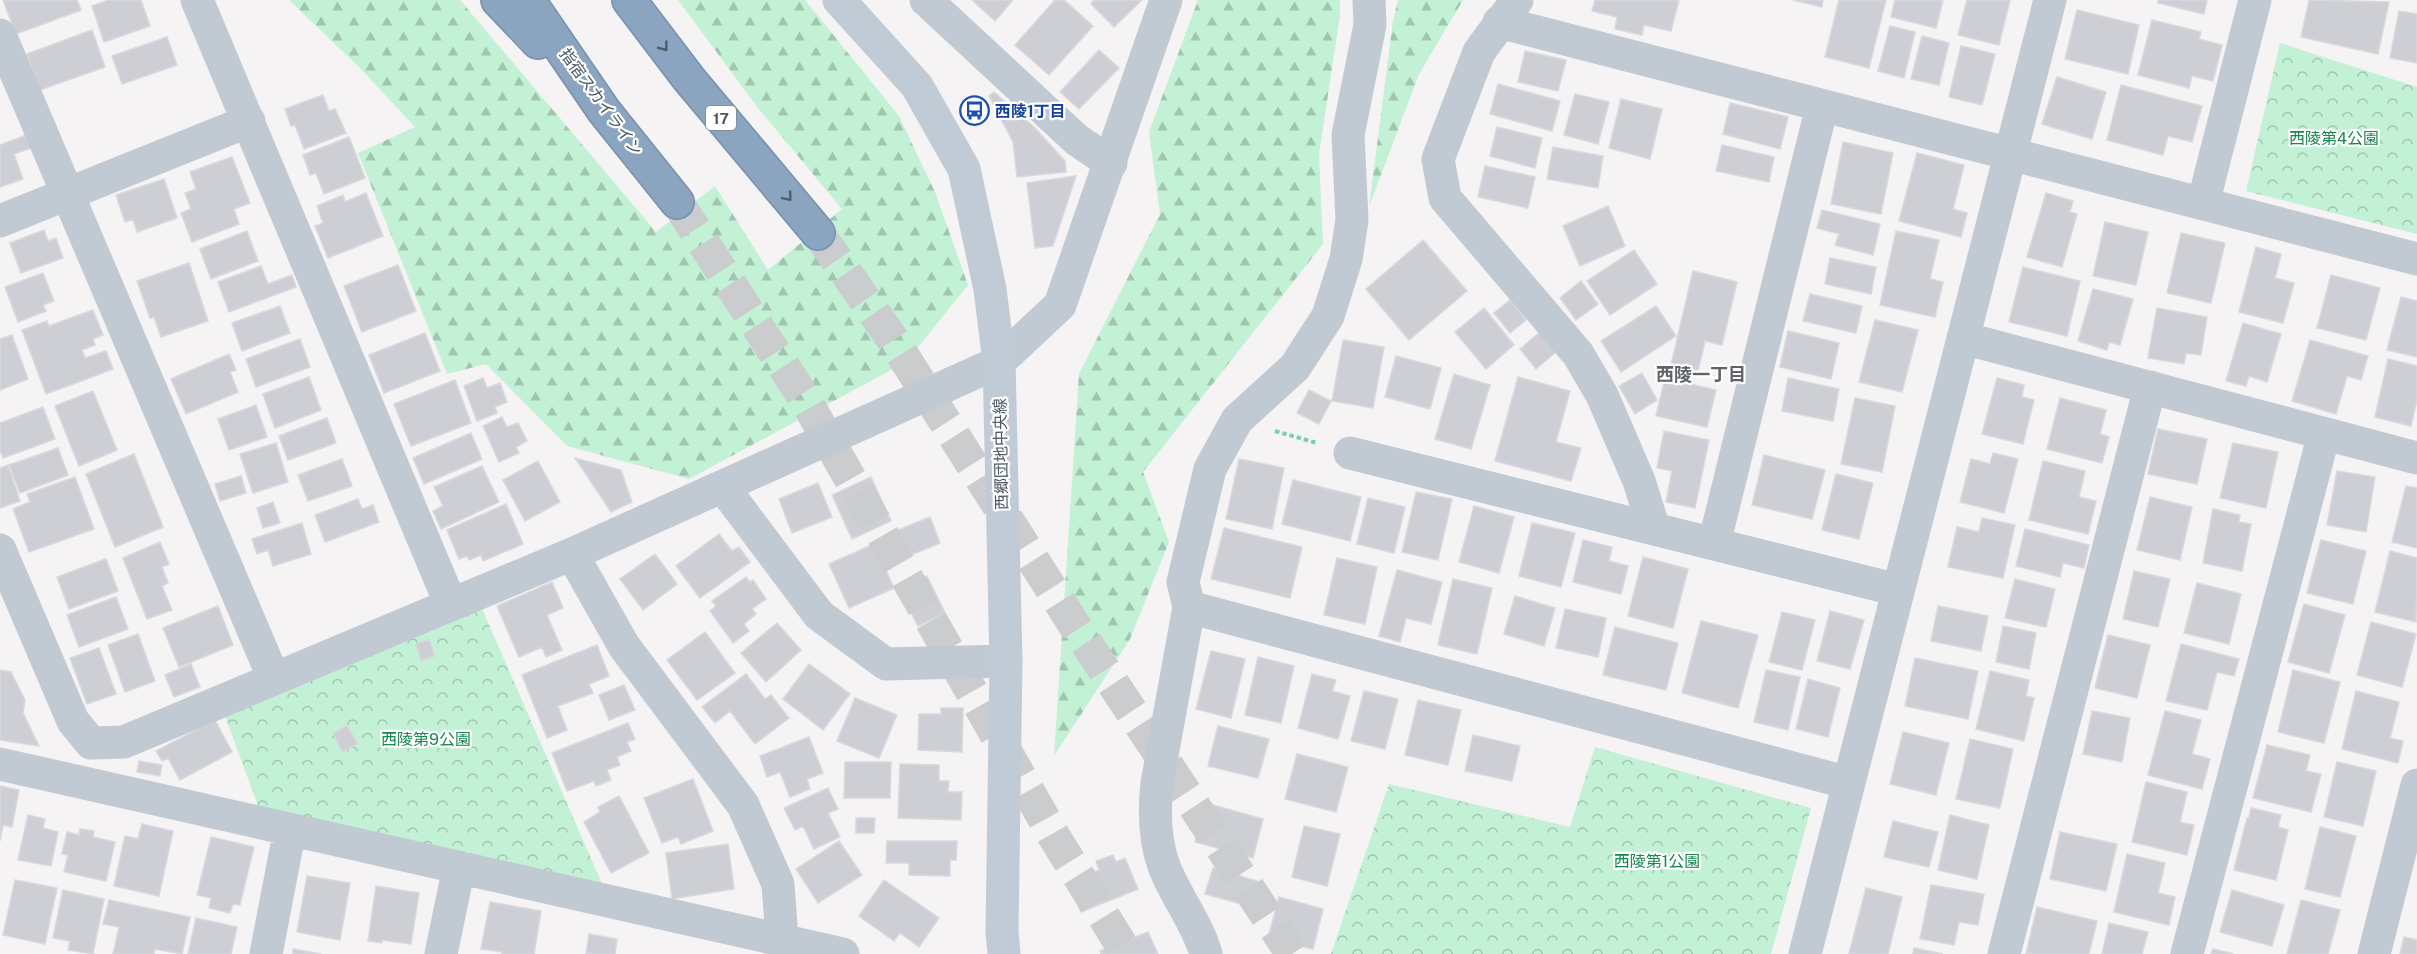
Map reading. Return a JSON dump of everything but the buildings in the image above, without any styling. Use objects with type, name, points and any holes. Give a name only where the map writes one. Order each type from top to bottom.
[{"type":"highway","points":[[498,0],[604,111]]},
{"type":"highway","name":"指宿スカイライン","points":[[528,0],[604,111],[677,202]]},
{"type":"highway","name":"17","points":[[629,0],[689,79],[818,233]]},
{"type":"street","points":[[197,0],[451,605]]},
{"type":"street","name":"西郷団地中央線","points":[[839,0],[917,86],[964,169],[990,289],[999,362],[1006,661],[1002,931],[1004,954]]},
{"type":"street","points":[[926,0],[1077,140],[1111,163]]},
{"type":"street","points":[[0,550],[74,721],[91,743],[124,742],[572,554],[999,362],[1060,305],[1166,0]]},
{"type":"street","points":[[1206,954],[1190,915],[1164,867],[1157,843],[1155,807],[1189,607],[1183,582],[1210,469],[1237,420],[1295,367],[1328,316],[1346,259],[1352,220],[1348,135],[1370,25],[1369,0]]},
{"type":"street","points":[[1805,954],[2050,0]]},
{"type":"street","points":[[2203,204],[2255,0]]},
{"type":"street","points":[[1654,529],[1639,481],[1602,395],[1578,354],[1445,198],[1438,159],[1479,52],[1508,11],[1822,106],[2417,259]]},
{"type":"street","points":[[0,35],[274,679]]},
{"type":"street","points":[[1714,543],[1822,106]]},
{"type":"street","points":[[0,221],[249,121]]},
{"type":"street","points":[[1963,338],[2417,458]]},
{"type":"street","points":[[2004,954],[2150,387]]},
{"type":"street","points":[[2187,954],[2324,434]]},
{"type":"street","points":[[1350,453],[1898,590]]},
{"type":"street","points":[[723,487],[819,615],[886,664],[1006,661]]},
{"type":"street","points":[[572,554],[624,646],[743,805],[778,884],[782,939]]},
{"type":"street","points":[[1189,607],[1849,783]]},
{"type":"street","points":[[0,764],[843,954]]},
{"type":"street","points":[[2374,954],[2417,785]]},
{"type":"street","points":[[266,954],[290,829]]},
{"type":"street","points":[[441,954],[459,867]]},
{"type":"path","points":[[1237,420],[1350,453]]},
{"type":"green space","points":[[289,0],[460,0],[656,232],[715,186],[768,270],[842,209],[758,108],[678,0],[805,0],[899,116],[935,192],[968,285],[906,362],[689,479],[567,446],[486,364],[447,374],[358,153],[415,127],[359,67]]},
{"type":"green space","points":[[1198,0],[1340,0],[1340,16],[1319,154],[1323,244],[1143,472],[1169,542],[1130,639],[1054,756],[1079,374],[1160,214],[1149,132]]},
{"type":"green space","points":[[1398,0],[1463,0],[1419,74],[1369,207],[1393,21]]},
{"type":"green space","name":"西陵第4公園","points":[[2280,43],[2417,87],[2417,234],[2246,191]]},
{"type":"green space","name":"西陵第9公園","points":[[480,604],[603,886],[258,806],[224,713]]},
{"type":"green space","name":"西陵第1公園","points":[[1595,747],[1811,808],[1771,954],[1331,954],[1389,784],[1570,827]]},
{"type":"tunnel","points":[[677,202],[806,401],[1055,838],[1127,954]]},
{"type":"tunnel","points":[[818,233],[893,340],[1075,626],[1292,954]]},
{"type":"place","name":"西陵1丁目","points":[[974,111]]},
{"type":"district","name":"西陵一丁目","points":[[1701,374]]}]
